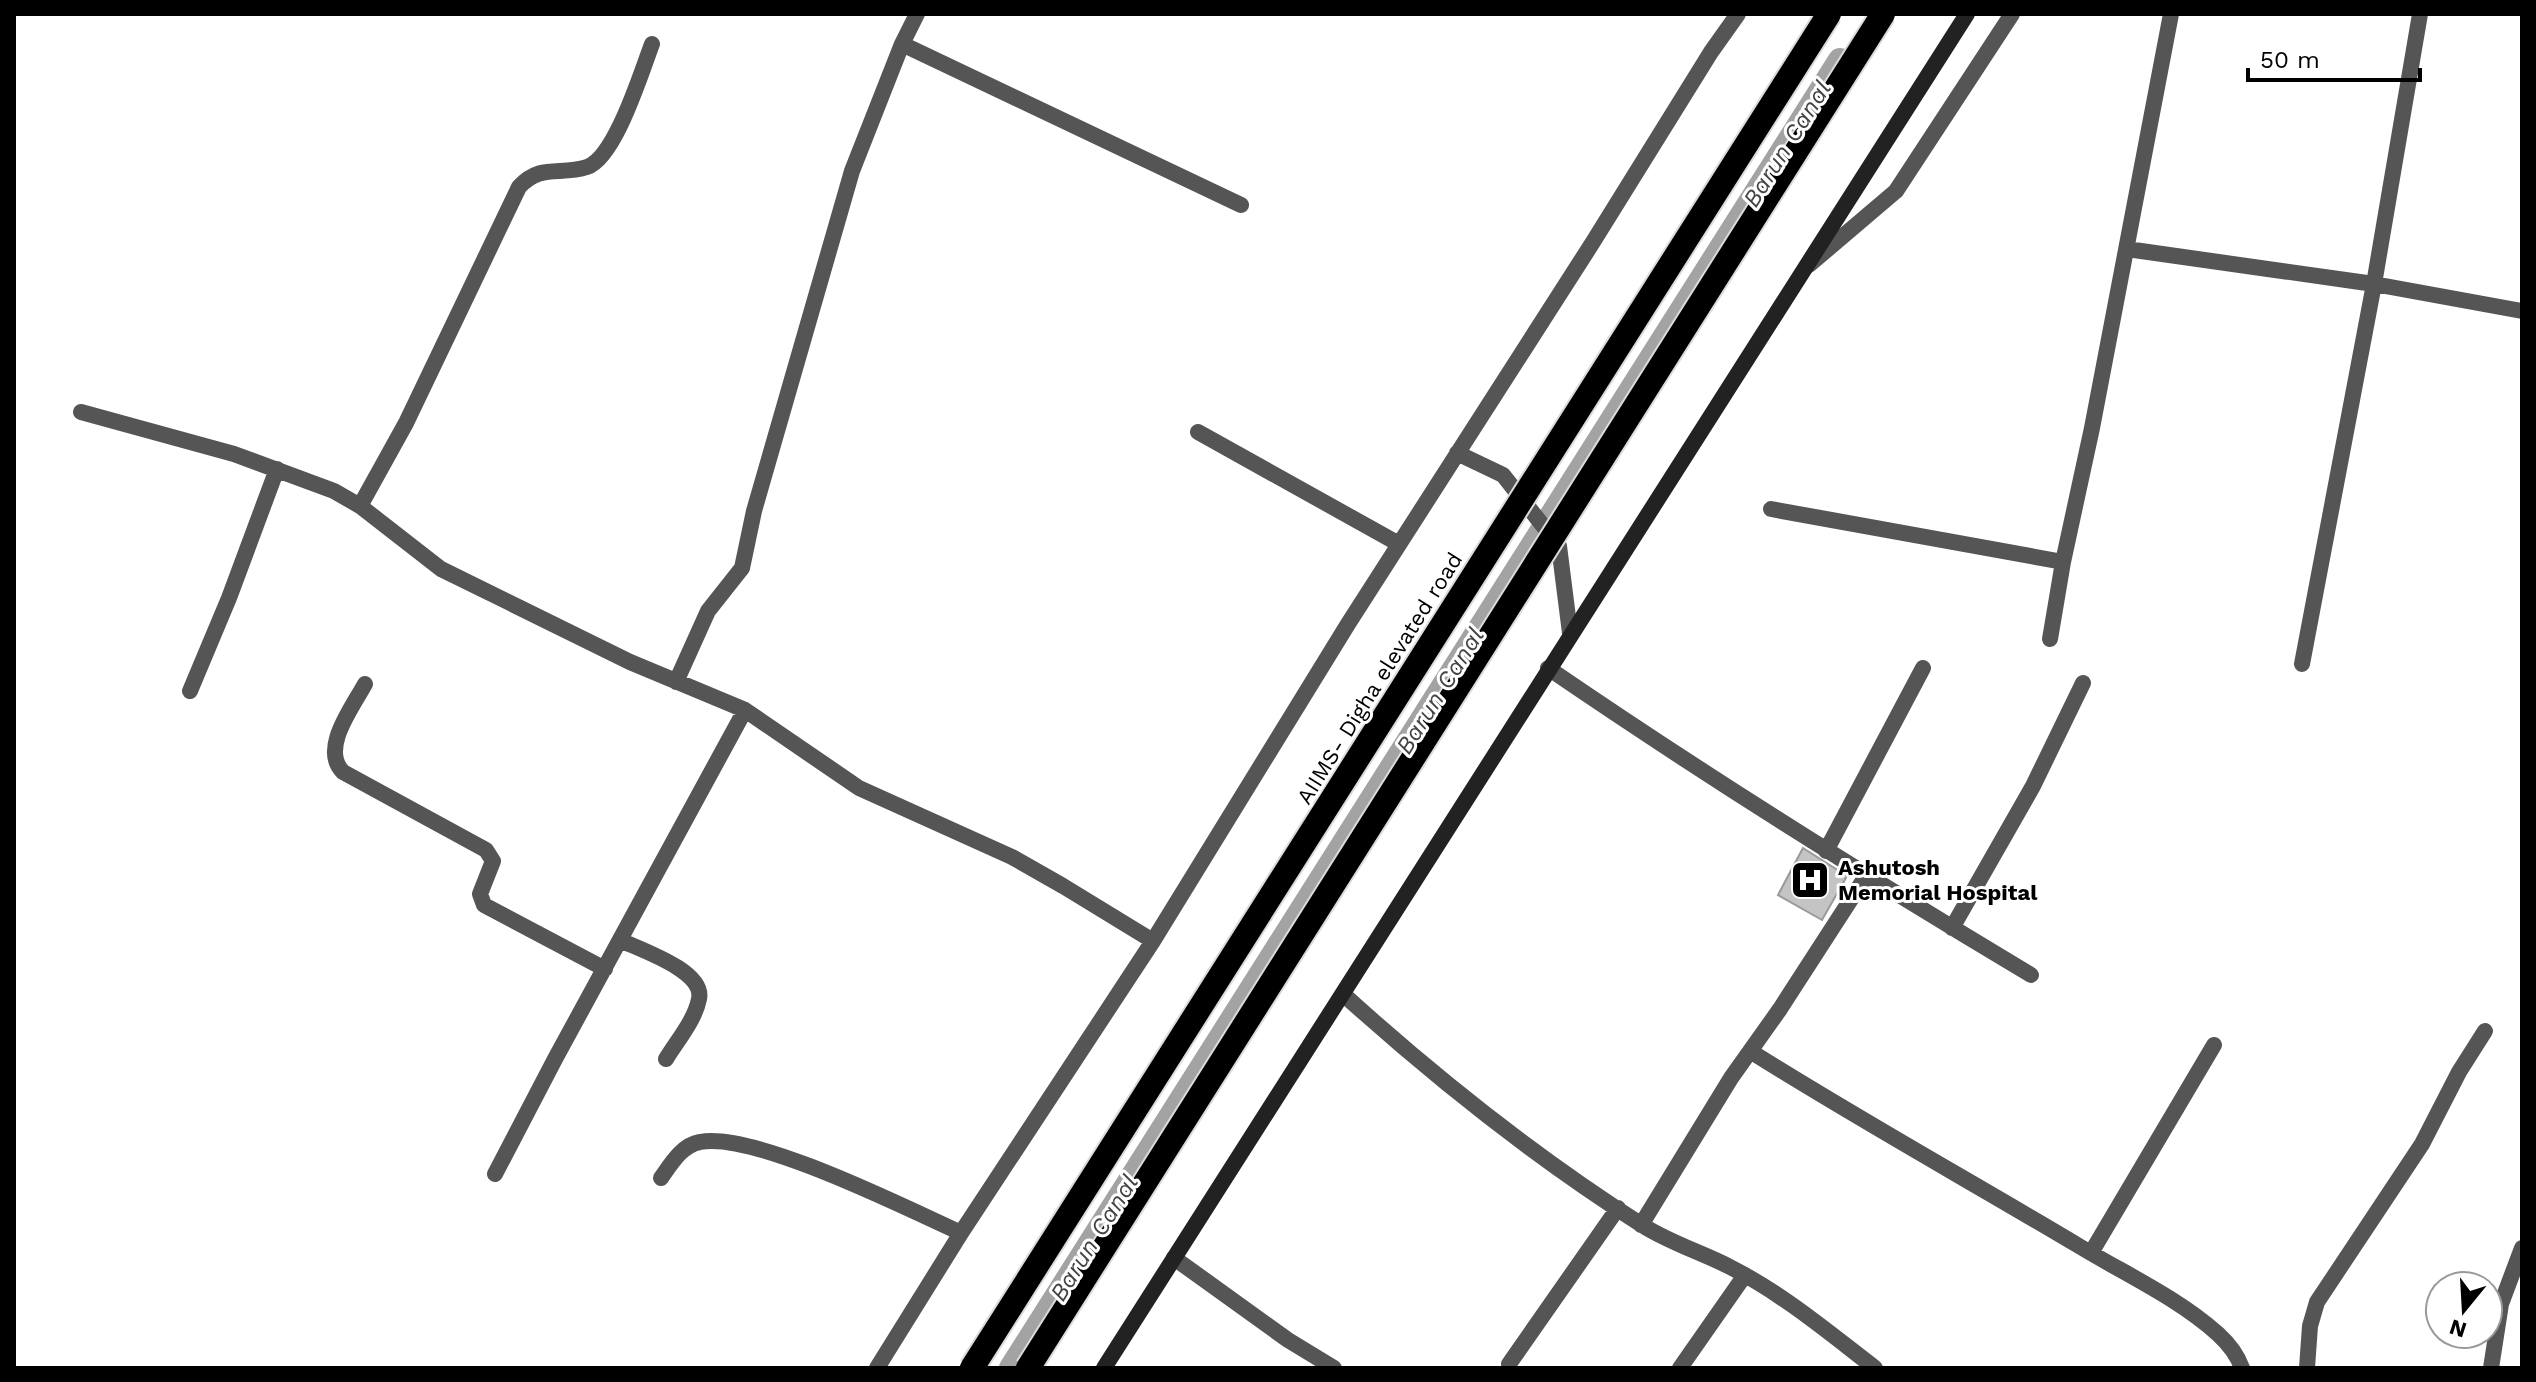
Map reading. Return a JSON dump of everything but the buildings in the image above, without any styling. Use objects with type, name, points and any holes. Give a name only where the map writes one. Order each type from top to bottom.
[{"type":"highway","name":"AIIMS- Digha elevated road","points":[[972,1368],[1829,14]]},
{"type":"highway","points":[[1028,1368],[1883,14]]},
{"type":"street","points":[[676,682],[708,611],[742,568],[754,511],[852,171],[917,14]]},
{"type":"street","points":[[877,1368],[961,1233],[1153,941],[1399,544],[1738,14]]},
{"type":"street","points":[[1104,1368],[1967,14]]},
{"type":"street","points":[[1804,269],[1896,191],[2012,14]]},
{"type":"street","points":[[2050,639],[2171,14]]},
{"type":"street","points":[[2302,664],[2374,284],[2420,14]]},
{"type":"street","points":[[360,506],[406,423],[519,187],[528,177],[540,171],[576,170],[602,158],[613,143],[652,44]]},
{"type":"street","points":[[902,44],[1241,205]]},
{"type":"street","points":[[2127,249],[2374,284],[2522,311]]},
{"type":"street","points":[[81,412],[183,439],[334,491],[360,506],[441,569],[630,662],[745,710],[859,788],[1012,857],[1153,941]]},
{"type":"street","points":[[1198,432],[1399,544]]},
{"type":"street","points":[[1457,453],[1503,475],[1559,546],[1570,633]]},
{"type":"street","points":[[190,691],[277,469]]},
{"type":"street","points":[[1771,509],[2063,562]]},
{"type":"street","points":[[1548,668],[1826,851],[2031,975]]},
{"type":"street","points":[[1826,851],[1923,668]]},
{"type":"street","points":[[1952,928],[2033,786],[2083,683]]},
{"type":"street","points":[[365,684],[338,739],[333,753],[335,765],[486,850],[493,861],[480,894],[484,905],[605,969]]},
{"type":"street","points":[[495,1174],[745,710]]},
{"type":"street","points":[[1641,1225],[1697,1131],[1820,950],[1866,876]]},
{"type":"street","points":[[620,940],[685,972],[700,987],[699,1003],[666,1059]]},
{"type":"street","points":[[1343,994],[1434,1075],[1514,1138],[1641,1225],[1745,1275],[1816,1321],[1875,1368]]},
{"type":"street","points":[[2307,1368],[2310,1326],[2317,1302],[2422,1144],[2453,1081],[2485,1031]]},
{"type":"street","points":[[2091,1253],[2214,1045]]},
{"type":"street","points":[[1750,1051],[1847,1112],[2177,1305],[2218,1333],[2236,1353],[2242,1368]]},
{"type":"street","points":[[661,1178],[672,1161],[690,1145],[714,1141],[733,1143],[816,1169],[961,1233]]},
{"type":"street","points":[[1509,1364],[1618,1208]]},
{"type":"street","points":[[2491,1368],[2501,1304],[2522,1248]]},
{"type":"street","points":[[1174,1258],[1288,1340],[1334,1368]]},
{"type":"street","points":[[1686,1365],[1745,1275]]},
{"type":"waterway","name":"Barun Canal","points":[[1011,1368],[1840,60]]},
{"type":"place","name":"Ashutosh Memorial Hospital","points":[[1810,880]]}]
